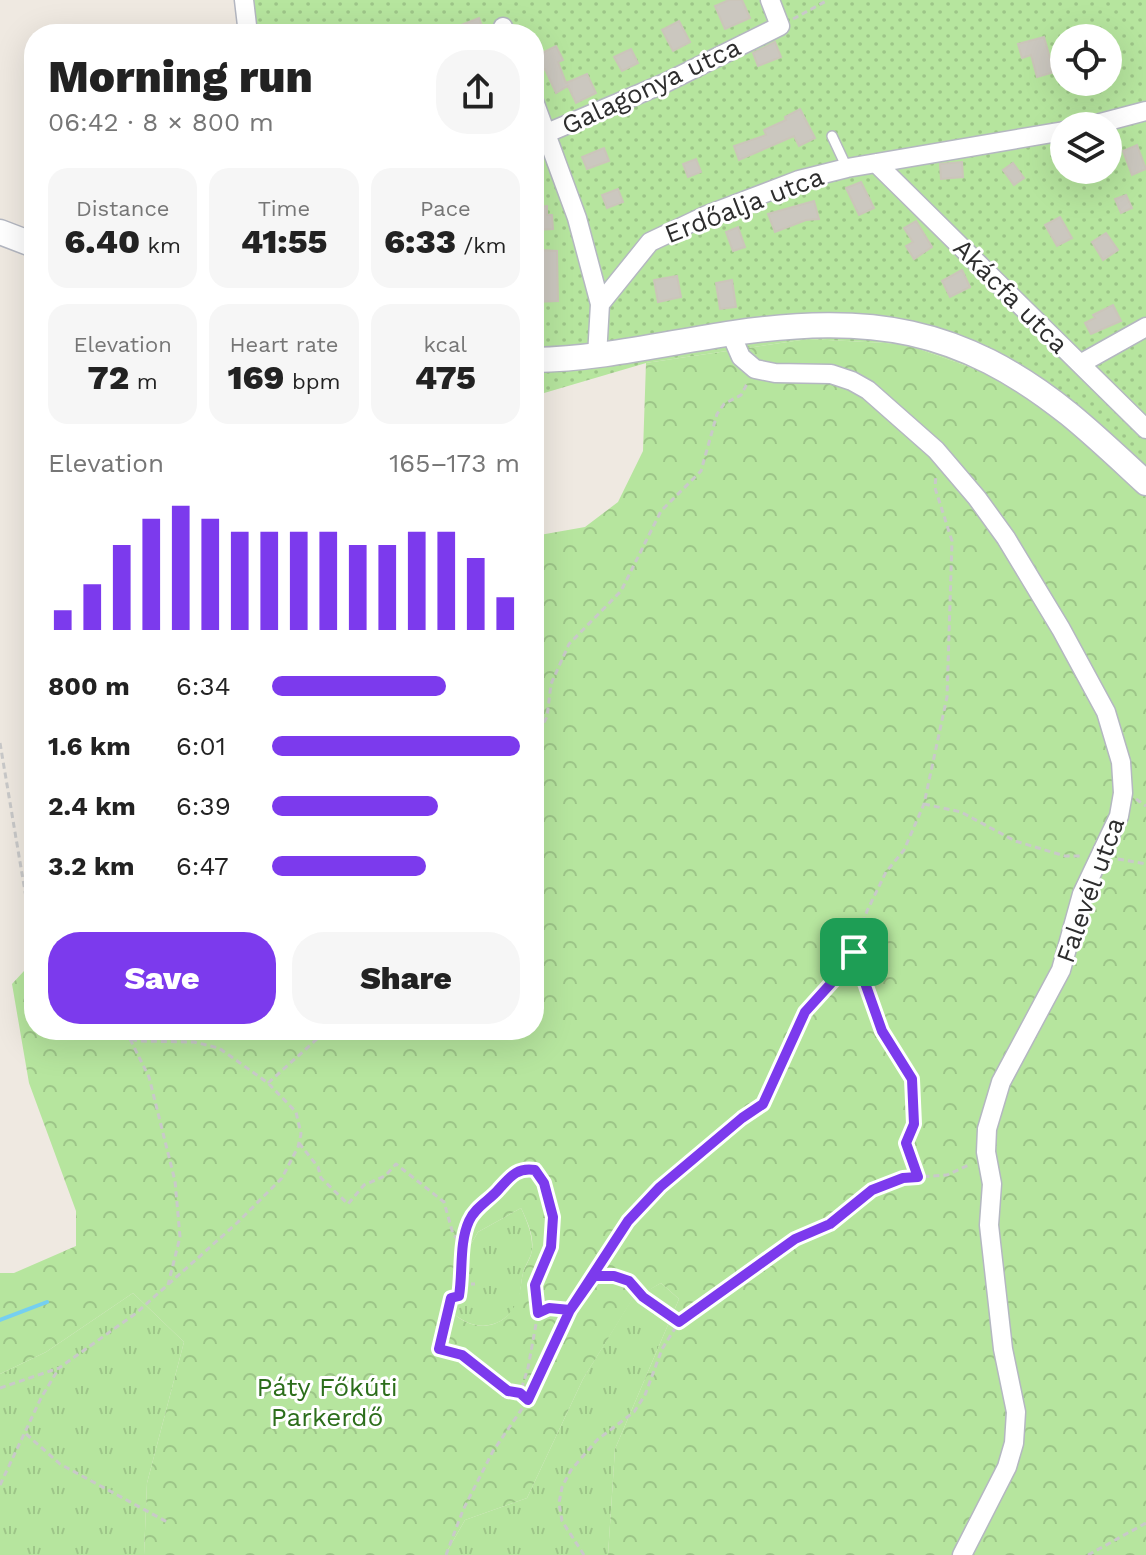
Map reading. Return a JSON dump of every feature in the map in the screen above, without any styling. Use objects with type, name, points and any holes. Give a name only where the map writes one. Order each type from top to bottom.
[{"type":"main road","points":[[0,232],[24,241]]},
{"type":"main road","points":[[544,359],[597,356],[731,334],[828,324],[878,326],[917,334],[956,347],[1003,369],[1051,401],[1146,483]]},
{"type":"street","points":[[244,0],[247,24]]},
{"type":"street","points":[[770,0],[780,26]]},
{"type":"street","name":"Galagonya utca","points":[[600,304],[577,218],[547,133],[665,83],[780,26]]},
{"type":"street","points":[[1122,117],[1146,111]]},
{"type":"street","points":[[544,126],[547,133]]},
{"type":"street","name":"Erdőalja utca","points":[[600,304],[650,242],[753,196],[847,168],[1050,133]]},
{"type":"street","name":"Akácfa utca","points":[[876,163],[1146,429]]},
{"type":"street","points":[[597,356],[600,304]]},
{"type":"street","points":[[1080,364],[1146,327]]},
{"type":"street","points":[[731,334],[741,357],[755,369]]},
{"type":"street","name":"Falevél utca","points":[[755,369],[775,373],[831,374],[852,381],[868,390],[936,450],[1006,538],[1061,629],[1106,712],[1121,762],[1123,793],[1119,816],[1082,894],[1061,970],[1001,1082],[987,1129],[986,1152],[992,1184],[989,1225],[1003,1349],[1016,1412],[1014,1443],[1007,1467],[962,1555]]},
{"type":"lane","points":[[832,136],[847,168]]},
{"type":"path","points":[[780,26],[828,0]]},
{"type":"path","points":[[544,722],[551,684],[569,644],[621,591],[661,511],[701,471],[717,414],[724,404],[741,395],[755,369]]},
{"type":"path","points":[[446,1555],[463,1510],[493,1451],[528,1400],[570,1310],[628,1221],[660,1187],[763,1104],[805,1012],[844,969],[854,952],[867,911],[886,872],[904,850],[924,804],[947,697],[952,541],[935,488],[936,450]]},
{"type":"path","points":[[0,743],[24,886]]},
{"type":"path","points":[[924,804],[961,812],[1015,841],[1065,856],[1101,856],[1146,864]]},
{"type":"path","points":[[854,952],[882,1031],[912,1079],[914,1124],[906,1143],[918,1177]]},
{"type":"path","points":[[130,1040],[149,1077],[175,1181],[180,1237],[168,1285]]},
{"type":"path","points":[[0,1388],[59,1368],[135,1314],[237,1223],[282,1178],[299,1143],[301,1134],[296,1112],[268,1083],[219,1048],[194,1042],[134,1040]]},
{"type":"path","points":[[268,1083],[316,1040]]},
{"type":"path","points":[[299,1143],[318,1167],[321,1178],[348,1204],[364,1185],[385,1176],[396,1164],[444,1202],[453,1234],[464,1247]]},
{"type":"path","points":[[584,1555],[562,1521],[559,1503],[562,1487],[571,1470],[597,1440],[634,1412],[645,1395],[662,1349],[679,1322],[795,1239],[830,1224],[872,1190],[903,1178],[947,1175],[963,1170],[986,1152]]},
{"type":"path","points":[[520,1393],[538,1313],[535,1285],[551,1247],[553,1217],[544,1183],[535,1170],[524,1168],[512,1174],[494,1196],[481,1204],[469,1221],[459,1296],[451,1298],[439,1349],[462,1355],[508,1391],[520,1393],[528,1400]]},
{"type":"path","points":[[594,1276],[614,1276],[629,1281],[643,1297],[679,1322]]},
{"type":"path","points":[[461,1284],[475,1284]]},
{"type":"path","points":[[538,1313],[549,1308],[570,1310]]},
{"type":"path","points":[[0,1485],[41,1398],[59,1368]]},
{"type":"path","points":[[26,1434],[60,1464],[169,1523]]},
{"type":"path","points":[[1088,1555],[1146,1523]]},
{"type":"green space","points":[[244,0],[1146,0],[1146,493],[1067,417],[978,370],[905,344],[808,339],[646,363],[544,393],[544,24],[247,24]]},
{"type":"green space","name":"Páty Főkúti Parkerdő","points":[[808,339],[905,344],[978,370],[1067,417],[1146,493],[1146,1555],[608,1555],[615,1449],[679,1299],[661,1283],[632,1300],[583,1379],[527,1498],[465,1520],[445,1555],[144,1555],[147,1483],[184,1342],[133,1293],[46,1352],[0,1374],[0,1273],[14,1273],[76,1246],[76,1211],[29,1083],[12,984],[24,971],[24,1040],[544,1040],[544,534],[585,527],[618,502],[643,451],[646,363]],"holes":[[[521,1208],[531,1234],[532,1250],[519,1295],[507,1316],[499,1322],[481,1326],[454,1314],[453,1274],[478,1232]]]},
{"type":"green space","points":[[521,1208],[531,1234],[532,1250],[514,1308],[500,1322],[491,1325],[482,1326],[463,1320],[454,1314],[453,1274],[478,1232]]},
{"type":"green space","points":[[661,1283],[679,1299],[615,1449],[608,1555],[445,1555],[465,1520],[527,1498],[583,1379],[632,1299]]},
{"type":"green space","points":[[133,1293],[184,1342],[147,1483],[144,1555],[0,1555],[0,1374],[46,1352]]},
{"type":"building","points":[[729,0],[742,0],[750,18],[725,29],[715,6]]},
{"type":"building","points":[[479,18],[481,24],[464,24]]},
{"type":"building","points":[[679,21],[690,42],[673,51],[662,30]]},
{"type":"building","points":[[1044,37],[1050,58],[1050,73],[1037,77],[1031,55],[1022,58],[1018,44]]},
{"type":"building","points":[[775,42],[781,57],[758,66],[753,53]]},
{"type":"building","points":[[556,46],[563,60],[558,62],[566,83],[587,74],[596,93],[576,103],[568,86],[556,93],[544,70],[544,52]]},
{"type":"building","points":[[631,49],[638,63],[622,71],[614,57]]},
{"type":"building","points":[[800,109],[815,138],[799,146],[794,136],[739,160],[734,146],[766,135],[764,130],[786,120],[785,117]]},
{"type":"building","points":[[1137,145],[1146,169],[1132,175],[1123,151]]},
{"type":"building","points":[[604,148],[609,161],[587,169],[582,157]]},
{"type":"building","points":[[696,159],[701,172],[688,177],[683,164]]},
{"type":"building","points":[[962,162],[963,177],[941,179],[940,164]]},
{"type":"building","points":[[1013,163],[1024,178],[1014,185],[1003,170]]},
{"type":"building","points":[[861,182],[874,208],[859,215],[846,188]]},
{"type":"building","points":[[618,189],[623,202],[607,208],[602,195]]},
{"type":"building","points":[[1126,195],[1132,208],[1121,213],[1115,199]]},
{"type":"building","points":[[814,201],[819,219],[806,220],[775,232],[768,214]]},
{"type":"building","points":[[544,206],[547,206],[547,215],[552,215],[553,229],[544,229]]},
{"type":"building","points":[[1060,217],[1072,238],[1057,246],[1045,225]]},
{"type":"building","points":[[916,221],[932,247],[914,259],[906,246],[913,242],[904,228]]},
{"type":"building","points":[[738,227],[745,247],[733,251],[726,232]]},
{"type":"building","points":[[1106,233],[1118,250],[1103,260],[1092,242]]},
{"type":"building","points":[[544,250],[557,251],[558,301],[544,302]]},
{"type":"building","points":[[962,270],[970,287],[950,297],[942,281]]},
{"type":"building","points":[[677,276],[681,297],[658,302],[654,280]]},
{"type":"building","points":[[732,280],[736,307],[720,309],[716,283]]},
{"type":"building","points":[[1113,305],[1121,321],[1091,334],[1085,323],[1095,318],[1093,315]]},
{"type":"waterway","points":[[0,1320],[47,1302]]},
{"type":"route","points":[[854,952],[844,969],[805,1012],[763,1104],[660,1187],[628,1221],[570,1310],[528,1400],[520,1393],[508,1391],[462,1355],[439,1349],[451,1298],[459,1296],[469,1221],[481,1204],[494,1196],[512,1174],[524,1168],[535,1170],[544,1183],[553,1217],[551,1247],[535,1285],[538,1313],[549,1308],[570,1310],[594,1276],[614,1276],[629,1281],[643,1297],[679,1322],[795,1239],[830,1224],[872,1190],[903,1178],[918,1177],[906,1143],[914,1124],[912,1079],[882,1031],[854,952]]}]
